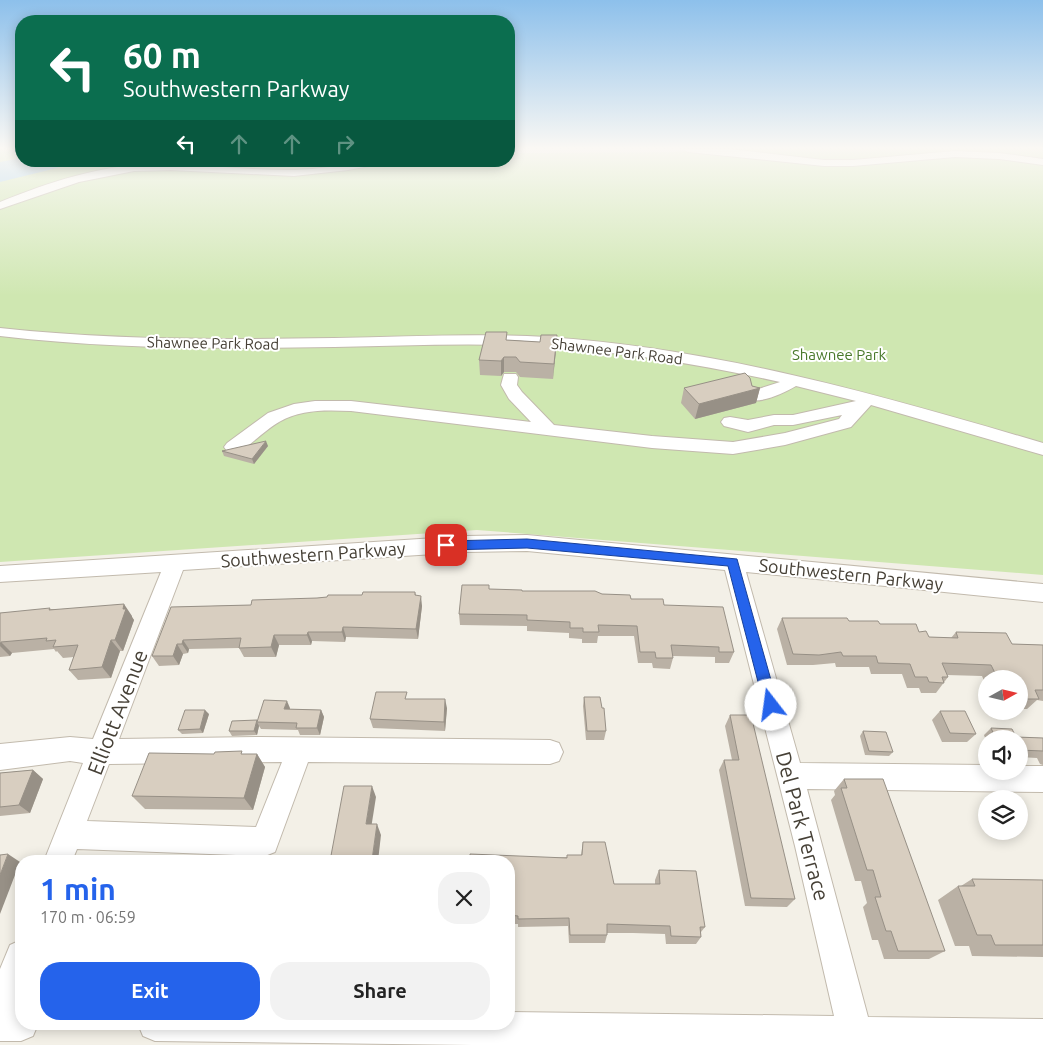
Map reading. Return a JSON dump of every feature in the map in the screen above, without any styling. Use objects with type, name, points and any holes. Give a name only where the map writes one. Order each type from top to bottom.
[{"type":"street","points":[[0,206],[24,198]]},
{"type":"street","name":"Shawnee Park Road","points":[[0,332],[76,339],[195,344],[452,341],[570,344],[689,359],[794,380],[863,402],[1043,449]]},
{"type":"street","points":[[510,377],[509,385],[515,395],[548,429]]},
{"type":"street","points":[[755,396],[781,388],[794,380]]},
{"type":"street","points":[[234,447],[257,426],[272,416],[300,407],[327,405],[351,406],[701,447],[733,448],[784,439],[845,423],[863,402]]},
{"type":"street","points":[[730,422],[748,426],[774,420],[792,420],[863,402]]},
{"type":"street","name":"Southwestern Parkway","points":[[0,574],[496,543],[527,543],[1043,592]]},
{"type":"street","name":"Del Park Terrace","points":[[733,562],[790,776],[855,1033]]},
{"type":"street","name":"Elliott Avenue","points":[[61,855],[175,563]]},
{"type":"street","points":[[0,757],[70,749],[102,752],[299,750],[550,752]]},
{"type":"street","points":[[69,836],[265,842],[299,750]]},
{"type":"street","points":[[790,776],[1043,778]]},
{"type":"street","points":[[0,1010],[15,971]]},
{"type":"street","points":[[0,1024],[15,1024]]},
{"type":"street","points":[[322,1030],[488,1036],[855,1033],[1043,1036]]},
{"type":"green space","name":"Shawnee Park","points":[[0,198],[1043,198],[1043,575],[477,530],[0,562]]},
{"type":"building","points":[[486,332],[507,332],[506,340],[540,342],[541,335],[557,335],[554,364],[520,362],[516,357],[504,357],[501,361],[479,360]]},
{"type":"building","points":[[745,373],[750,378],[752,386],[760,388],[699,404],[684,388]]},
{"type":"building","points":[[266,441],[252,459],[222,451]]},
{"type":"building","points":[[462,585],[489,585],[489,589],[522,591],[595,591],[602,594],[630,595],[631,599],[663,599],[664,605],[723,607],[734,652],[719,652],[719,647],[671,645],[673,658],[656,658],[655,652],[640,652],[637,626],[598,625],[599,632],[583,632],[583,628],[570,628],[570,622],[527,620],[527,615],[459,614]]},
{"type":"building","points":[[363,592],[415,592],[415,595],[421,596],[416,629],[343,627],[342,632],[274,635],[271,647],[239,648],[241,638],[183,640],[182,644],[177,644],[173,656],[152,656],[171,607],[251,605],[252,600],[317,598],[327,597],[328,595],[362,595]]},
{"type":"building","points":[[124,604],[123,609],[126,609],[115,640],[111,640],[102,667],[69,670],[78,645],[53,647],[56,640],[46,641],[47,638],[1,642],[0,645],[0,613]]},
{"type":"building","points":[[782,618],[847,618],[849,621],[878,621],[880,624],[916,624],[919,632],[926,631],[929,637],[958,638],[956,632],[1006,633],[1012,644],[1043,645],[1043,690],[1035,690],[1039,699],[1028,699],[1028,670],[994,670],[991,665],[942,663],[948,677],[942,677],[944,683],[929,682],[927,677],[915,677],[910,664],[878,663],[876,656],[843,656],[841,652],[819,655],[793,654]]},
{"type":"building","points":[[376,692],[407,692],[405,699],[445,699],[444,722],[370,719]]},
{"type":"building","points":[[584,697],[600,697],[602,708],[604,708],[606,731],[587,731]]},
{"type":"building","points":[[264,700],[287,701],[284,709],[321,710],[317,728],[296,728],[297,723],[257,722]]},
{"type":"building","points":[[185,710],[205,710],[200,729],[178,730]]},
{"type":"building","points":[[940,711],[965,711],[976,734],[950,733]]},
{"type":"building","points":[[730,715],[751,715],[795,899],[751,898],[724,760],[739,760]]},
{"type":"building","points":[[257,720],[254,731],[229,731],[232,721]]},
{"type":"building","points":[[991,728],[1012,730],[992,730]]},
{"type":"building","points":[[863,731],[886,732],[893,752],[869,751]]},
{"type":"building","points":[[1028,737],[1043,738],[1043,751],[1028,750]]},
{"type":"building","points":[[242,751],[241,754],[257,754],[244,798],[132,796],[149,753],[214,754],[215,752]]},
{"type":"building","points":[[33,770],[19,805],[0,807],[0,773]]},
{"type":"building","points":[[844,779],[883,779],[945,951],[898,951],[891,931],[886,931],[875,897],[881,897],[873,870],[867,870],[841,788],[847,788]]},
{"type":"building","points":[[344,786],[372,786],[366,824],[377,824],[373,855],[331,855]]},
{"type":"building","points":[[583,842],[605,842],[614,884],[660,884],[659,870],[696,871],[705,927],[700,927],[701,937],[671,936],[670,926],[607,924],[607,935],[570,935],[569,918],[518,919],[518,916],[515,916],[515,856],[567,858],[567,855],[582,855]]},
{"type":"building","points":[[8,854],[0,875],[0,855]]},
{"type":"building","points":[[972,879],[1043,880],[1043,945],[995,945],[991,935],[977,935],[958,886],[975,886]]},
{"type":"route","points":[[446,545],[527,543],[733,562],[771,705]]}]
